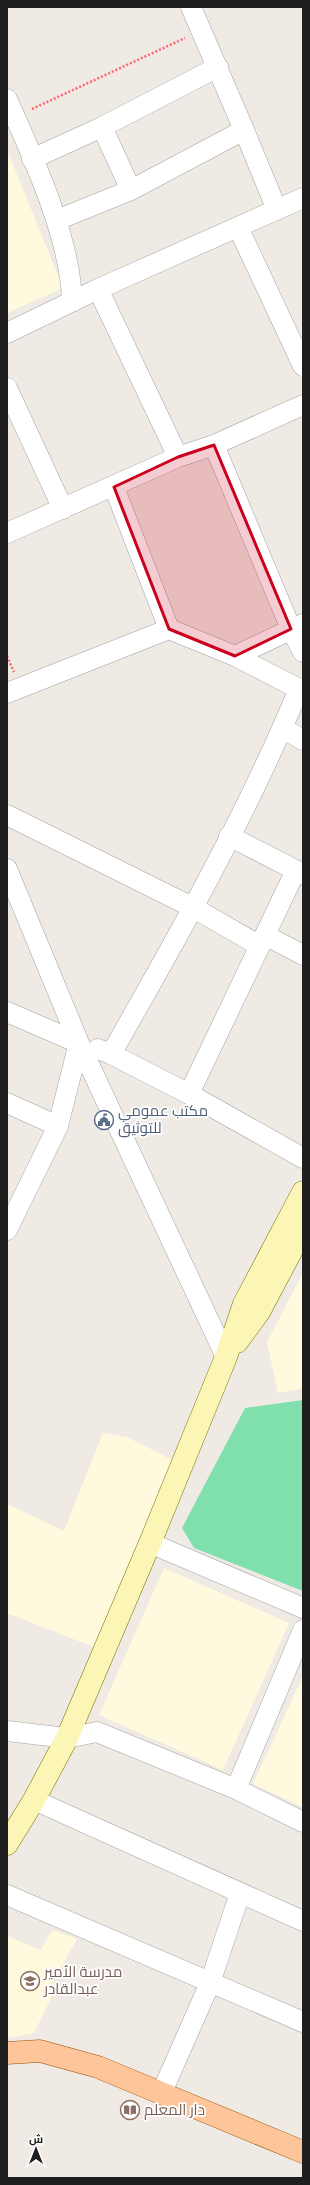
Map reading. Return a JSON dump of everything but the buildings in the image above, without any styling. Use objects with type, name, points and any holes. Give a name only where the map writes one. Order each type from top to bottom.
[{"type":"main road","points":[[7,1844],[34,1800],[67,1738],[150,1543],[226,1357],[244,1304],[303,1192]]},
{"type":"main road","points":[[226,1357],[259,1312],[303,1229]]},
{"type":"main road","points":[[7,2053],[40,2051],[98,2067],[162,2092],[303,2152]]},
{"type":"street","points":[[190,7],[218,67],[277,210]]},
{"type":"street","points":[[32,159],[102,127],[218,67]]},
{"type":"street","points":[[11,108],[56,220],[72,282],[72,302]]},
{"type":"street","points":[[102,127],[131,190]]},
{"type":"street","points":[[56,220],[131,190],[244,130]]},
{"type":"street","points":[[7,332],[98,289],[303,198]]},
{"type":"street","points":[[238,227],[303,366]]},
{"type":"street","points":[[98,289],[178,457]]},
{"type":"street","points":[[7,388],[63,509]]},
{"type":"street","points":[[7,533],[114,487],[178,457],[214,445],[303,405]]},
{"type":"street","points":[[214,445],[297,627],[303,652]]},
{"type":"street","points":[[114,487],[169,630]]},
{"type":"street","points":[[234,656],[297,627]]},
{"type":"street","points":[[7,693],[169,630],[234,656],[301,690],[194,908],[111,1054]]},
{"type":"street","points":[[282,728],[303,740]]},
{"type":"street","points":[[7,815],[194,908],[262,940],[303,955]]},
{"type":"street","points":[[189,1094],[262,940],[300,872],[230,836]]},
{"type":"street","points":[[7,869],[79,1043],[226,1357]]},
{"type":"street","points":[[7,1012],[79,1043],[111,1054],[189,1094],[303,1158]]},
{"type":"street","points":[[7,1230],[12,1208],[58,1126],[79,1043]]},
{"type":"street","points":[[7,1102],[58,1126]]},
{"type":"street","points":[[150,1543],[303,1608]]},
{"type":"street","points":[[236,1789],[303,1630]]},
{"type":"street","points":[[7,1731],[67,1738],[97,1732],[236,1789],[303,1822]]},
{"type":"street","points":[[34,1800],[303,1921]]},
{"type":"street","points":[[162,2092],[210,1983],[240,1892]]},
{"type":"street","points":[[7,1895],[303,2022]]},
{"type":"path","points":[[11,108],[201,30]]},
{"type":"highlighted area","points":[[214,445],[291,629],[235,656],[169,629],[114,487],[178,457]]},
{"type":"shaded area","points":[[7,150],[63,288],[7,313]]},
{"type":"shaded area","points":[[303,1273],[303,1388],[278,1393],[267,1342]]},
{"type":"shaded area","points":[[103,1433],[127,1437],[178,1463],[104,1651],[7,1613],[7,1504],[64,1531]]},
{"type":"shaded area","points":[[164,1568],[289,1623],[223,1770],[99,1715]]},
{"type":"shaded area","points":[[303,1676],[303,1807],[253,1784]]},
{"type":"shaded area","name":"مدرسة الأمير عبدالقادر","points":[[52,1930],[77,1939],[51,1985],[56,1988],[34,2033],[7,2038],[7,1936],[41,1950]]},
{"type":"green space","points":[[303,1400],[303,1591],[194,1548],[182,1528],[245,1408]]},
{"type":"place","name":"مكتب عمومي للتوثيق","points":[[104,1120]]},
{"type":"place","name":"مدرسة الأمير عبدالقادر","points":[[30,1981]]},
{"type":"place","name":"دار المعلم","points":[[130,2110]]}]
